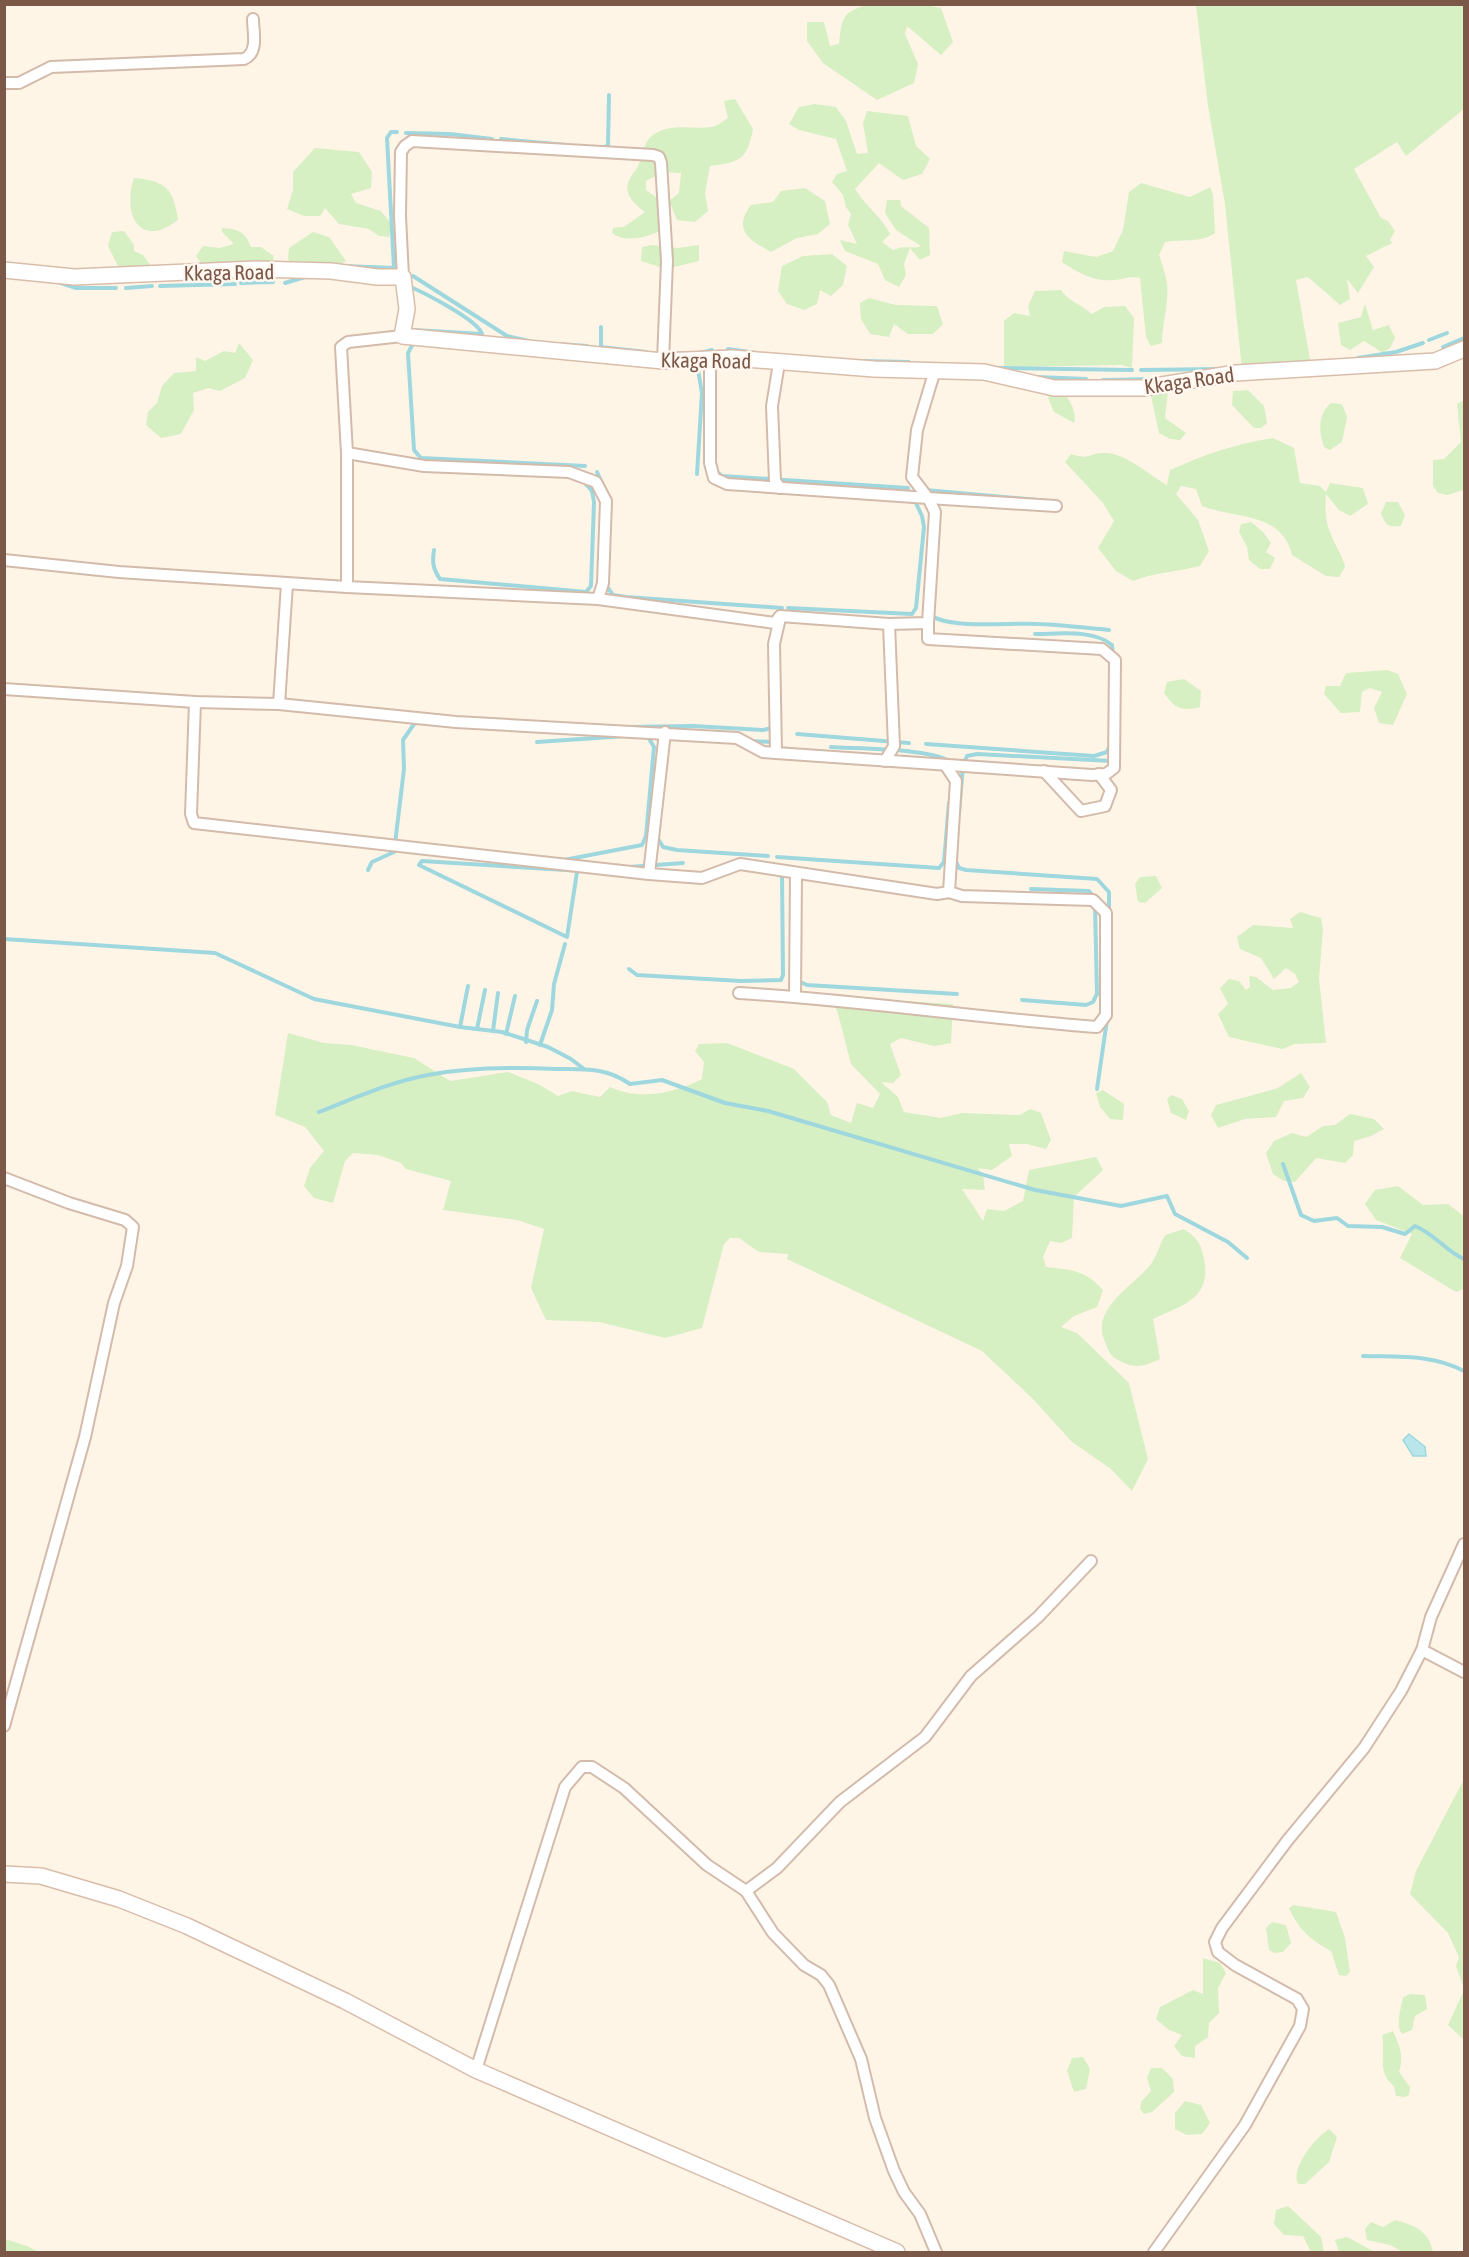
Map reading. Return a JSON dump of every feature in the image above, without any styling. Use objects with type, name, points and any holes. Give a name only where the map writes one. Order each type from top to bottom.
[{"type":"street","points":[[4,83],[19,83],[51,67],[244,59],[251,56],[254,49],[253,19]]},
{"type":"street","points":[[347,587],[347,453],[341,347],[348,342],[402,336],[407,309],[400,216],[402,153],[405,146],[412,141],[659,157],[666,234],[663,361]]},
{"type":"street","name":"Kkaga Road","points":[[4,270],[104,277],[256,269],[331,271],[403,277]]},
{"type":"street","name":"Kkaga Road","points":[[402,336],[663,361],[732,358],[779,363],[984,372],[1053,388],[1143,388],[1236,373],[1435,361],[1464,349]]},
{"type":"street","points":[[710,359],[710,464],[714,478],[727,484],[1056,506]]},
{"type":"street","points":[[779,363],[772,406],[775,481],[780,488]]},
{"type":"street","points":[[4,689],[195,702],[279,704],[456,722],[665,732],[737,738],[763,752],[946,766],[1106,774],[1114,768],[1115,660],[1102,649],[928,639],[935,512],[928,498],[912,477],[917,430],[935,370]]},
{"type":"street","points":[[347,453],[424,466],[568,472],[596,482],[606,501],[603,583],[598,599]]},
{"type":"street","points":[[4,560],[287,584],[598,599],[775,623],[780,616]]},
{"type":"street","points":[[279,704],[287,584]]},
{"type":"street","points":[[780,616],[889,624],[928,623]]},
{"type":"street","points":[[776,753],[774,644],[780,616]]},
{"type":"street","points":[[885,761],[894,746],[889,624]]},
{"type":"street","points":[[195,702],[191,814],[194,823],[702,878],[740,864],[937,894],[949,892],[962,896],[1093,900],[1106,913],[1106,1015],[1097,1026],[990,1019],[795,996],[739,993]]},
{"type":"street","points":[[649,874],[665,732]]},
{"type":"street","points":[[946,766],[956,781]]},
{"type":"street","points":[[949,892],[956,781],[968,766]]},
{"type":"street","points":[[1044,771],[1081,811],[1105,806],[1111,790],[1099,774]]},
{"type":"street","points":[[795,996],[796,873]]},
{"type":"street","points":[[4,1178],[69,1203],[125,1220],[132,1227],[127,1266],[114,1303],[85,1437],[4,1726]]},
{"type":"street","points":[[1154,2253],[1245,2125],[1300,2026],[1303,2009],[1297,1999],[1235,1965],[1218,1952],[1215,1942],[1218,1935],[1287,1841],[1364,1748],[1401,1691],[1422,1650],[1434,1609],[1464,1544]]},
{"type":"street","points":[[746,1891],[777,1868],[840,1802],[925,1737],[971,1676],[1038,1617],[1091,1561]]},
{"type":"street","points":[[1422,1650],[1464,1672]]},
{"type":"street","points":[[476,2070],[565,1787],[582,1767],[592,1767],[624,1788],[708,1865],[746,1891],[773,1933],[804,1965],[821,1975],[829,1985],[861,2059],[875,2118],[894,2172],[904,2192],[920,2214],[936,2253]]},
{"type":"street","points":[[4,1874],[41,1876],[119,1899],[187,1926],[345,2001],[476,2070],[897,2253]]},
{"type":"green space","points":[[921,4],[941,8],[953,42],[941,55],[907,26],[905,34],[918,64],[914,83],[877,100],[823,63],[807,41],[807,22],[824,22],[830,46],[839,44],[844,18],[852,11],[867,5]]},
{"type":"green space","points":[[1196,5],[1464,5],[1464,109],[1406,156],[1397,142],[1354,169],[1381,218],[1388,221],[1395,231],[1390,240],[1392,243],[1366,256],[1374,267],[1358,293],[1347,279],[1350,299],[1340,305],[1308,277],[1296,280],[1311,365],[1242,370],[1225,204],[1208,106]]},
{"type":"green space","points":[[735,99],[753,129],[751,139],[745,153],[740,158],[729,163],[710,166],[705,193],[708,211],[695,222],[677,220],[669,201],[679,193],[681,173],[663,172],[646,181],[646,190],[660,200],[671,226],[657,233],[633,238],[618,237],[612,233],[613,228],[624,227],[645,212],[631,198],[627,189],[630,177],[638,167],[649,139],[667,129],[716,126],[728,118],[724,101]]},
{"type":"green space","points":[[815,104],[836,107],[846,121],[857,154],[868,153],[863,123],[867,111],[908,116],[916,146],[930,159],[922,174],[903,180],[879,163],[855,189],[887,228],[890,234],[882,242],[893,250],[901,247],[921,246],[896,230],[885,213],[887,200],[900,200],[901,206],[929,228],[930,255],[920,260],[910,248],[904,264],[906,275],[899,287],[885,280],[878,264],[845,251],[840,240],[857,244],[848,225],[851,214],[846,207],[843,195],[832,182],[837,174],[847,171],[836,139],[799,130],[789,124],[799,107]]},
{"type":"green space","points":[[315,148],[359,152],[372,172],[371,188],[351,194],[356,203],[381,211],[392,225],[389,237],[379,236],[369,229],[339,224],[325,208],[320,216],[304,216],[287,209],[293,190],[293,172]]},
{"type":"green space","points":[[134,178],[154,181],[166,188],[174,200],[178,220],[153,231],[137,224],[130,204]]},
{"type":"green space","points":[[1141,183],[1190,197],[1210,187],[1213,195],[1215,233],[1204,238],[1165,242],[1159,255],[1167,282],[1167,299],[1162,343],[1151,346],[1146,337],[1140,278],[1108,280],[1094,278],[1062,262],[1064,251],[1096,257],[1113,251],[1123,230],[1129,192]]},
{"type":"green space","points":[[805,188],[825,201],[830,224],[818,234],[797,238],[771,252],[750,239],[743,228],[743,222],[751,205],[773,202],[781,191]]},
{"type":"green space","points":[[222,228],[240,232],[246,237],[251,247],[261,247],[274,256],[272,266],[210,276],[196,256],[203,246],[219,248],[234,244],[222,232]]},
{"type":"green space","points":[[124,231],[134,245],[134,251],[143,255],[151,266],[145,278],[119,268],[108,246],[112,232]]},
{"type":"green space","points":[[313,232],[329,237],[346,261],[340,265],[321,262],[295,267],[288,259],[289,248]]},
{"type":"green space","points":[[652,245],[678,248],[699,245],[699,261],[666,269],[641,261],[642,247]]},
{"type":"green space","points":[[832,254],[847,266],[843,285],[831,296],[820,290],[817,304],[804,310],[787,304],[778,291],[782,266],[803,256]]},
{"type":"green space","points":[[1061,290],[1092,314],[1104,307],[1125,306],[1134,318],[1132,368],[1122,365],[1004,367],[1004,321],[1014,313],[1030,316],[1028,306],[1035,291]]},
{"type":"green space","points":[[869,298],[896,305],[937,306],[943,324],[933,334],[908,334],[894,324],[889,337],[870,334],[861,319],[860,303]]},
{"type":"green space","points":[[1365,304],[1373,330],[1389,325],[1395,338],[1390,348],[1383,353],[1364,341],[1350,350],[1341,345],[1338,323],[1361,317]]},
{"type":"green space","points":[[239,343],[253,360],[245,378],[220,391],[208,388],[193,393],[194,410],[181,434],[161,438],[146,425],[148,412],[157,403],[162,386],[174,373],[196,371],[196,357],[205,361],[224,351],[235,353]]},
{"type":"green space","points":[[1148,382],[1168,391],[1165,418],[1186,433],[1180,440],[1170,439],[1159,433]]},
{"type":"green space","points":[[1055,383],[1072,407],[1074,423],[1054,412],[1048,398]]},
{"type":"green space","points":[[1248,390],[1264,406],[1267,423],[1261,428],[1254,428],[1232,405],[1233,391]]},
{"type":"green space","points":[[1464,400],[1464,490],[1447,495],[1438,493],[1433,486],[1433,460],[1444,459],[1461,442],[1457,404]]},
{"type":"green space","points":[[1331,403],[1342,404],[1347,417],[1342,442],[1330,450],[1324,447],[1320,424],[1323,413]]},
{"type":"green space","points":[[1273,438],[1294,448],[1300,483],[1320,486],[1326,492],[1330,483],[1363,488],[1368,504],[1350,516],[1339,510],[1326,494],[1328,527],[1345,567],[1339,577],[1326,576],[1292,555],[1287,541],[1268,524],[1202,506],[1196,489],[1181,486],[1176,494],[1198,520],[1209,551],[1200,566],[1133,581],[1116,571],[1098,548],[1114,521],[1103,503],[1065,462],[1071,454],[1085,457],[1111,453],[1136,464],[1167,485],[1170,470],[1220,450]]},
{"type":"green space","points":[[1386,502],[1398,502],[1405,515],[1401,526],[1390,526],[1384,521],[1381,513]]},
{"type":"green space","points":[[1251,522],[1271,543],[1266,552],[1275,558],[1270,569],[1260,569],[1249,560],[1247,547],[1239,532],[1241,524]]},
{"type":"green space","points":[[1387,670],[1398,674],[1407,694],[1393,725],[1379,723],[1374,708],[1382,692],[1370,688],[1362,692],[1360,712],[1341,713],[1324,694],[1326,686],[1340,686],[1346,673]]},
{"type":"green space","points":[[1184,679],[1201,691],[1200,707],[1179,708],[1164,693],[1167,682]]},
{"type":"green space","points":[[1156,876],[1162,888],[1145,903],[1138,902],[1135,884],[1140,877]]},
{"type":"green space","points":[[1300,912],[1321,918],[1323,929],[1319,979],[1326,1043],[1295,1044],[1282,1049],[1229,1037],[1218,1014],[1228,1004],[1220,988],[1229,979],[1239,981],[1246,990],[1250,987],[1249,976],[1256,977],[1273,990],[1291,988],[1299,982],[1295,974],[1286,968],[1274,979],[1261,958],[1240,949],[1237,937],[1253,925],[1293,928],[1290,919]]},
{"type":"green space","points":[[826,996],[953,1004],[951,1043],[934,1046],[901,1038],[890,1044],[901,1075],[893,1083],[881,1082],[898,1097],[904,1112],[941,1118],[962,1113],[1020,1115],[1030,1109],[1041,1113],[1051,1140],[1046,1149],[1027,1144],[1009,1144],[1012,1156],[992,1170],[978,1168],[983,1175],[985,1190],[962,1189],[983,1221],[987,1209],[1004,1211],[1023,1201],[1029,1170],[1096,1157],[1103,1170],[1074,1197],[1072,1238],[1061,1243],[1050,1241],[1043,1257],[1046,1267],[1078,1272],[1090,1278],[1103,1290],[1097,1307],[1074,1316],[1061,1327],[1077,1333],[1129,1383],[1148,1459],[1132,1491],[1111,1469],[1072,1442],[1033,1399],[982,1351],[787,1259],[788,1254],[759,1252],[739,1238],[730,1238],[724,1244],[702,1328],[665,1338],[599,1322],[546,1320],[531,1288],[544,1229],[517,1220],[443,1210],[451,1181],[406,1169],[401,1163],[378,1155],[353,1153],[345,1161],[333,1203],[314,1198],[304,1186],[310,1168],[324,1151],[305,1127],[275,1115],[288,1033],[324,1043],[351,1045],[414,1058],[450,1081],[508,1072],[538,1084],[558,1096],[572,1091],[600,1097],[610,1087],[633,1094],[645,1094],[668,1091],[691,1084],[702,1079],[704,1062],[695,1051],[699,1044],[727,1043],[794,1069],[827,1102],[831,1115],[851,1123],[857,1103],[873,1108],[880,1094],[851,1064],[837,1010]]},
{"type":"green space","points":[[1301,1073],[1310,1087],[1303,1098],[1284,1101],[1276,1117],[1245,1119],[1218,1128],[1211,1115],[1216,1105],[1278,1088]]},
{"type":"green space","points":[[1103,1090],[1124,1104],[1123,1120],[1110,1119],[1100,1107],[1096,1093]]},
{"type":"green space","points":[[1171,1095],[1182,1099],[1189,1111],[1186,1120],[1171,1113],[1167,1099]]},
{"type":"green space","points":[[1350,1114],[1374,1119],[1384,1129],[1354,1141],[1353,1155],[1345,1163],[1316,1158],[1295,1182],[1284,1181],[1273,1174],[1266,1153],[1274,1141],[1292,1133],[1306,1137],[1323,1126],[1335,1125]]},
{"type":"green space","points":[[1398,1186],[1423,1205],[1448,1204],[1464,1216],[1464,1289],[1456,1292],[1400,1258],[1412,1234],[1376,1220],[1365,1204],[1375,1190]]},
{"type":"green space","points":[[1184,1229],[1200,1245],[1204,1259],[1204,1283],[1193,1298],[1153,1319],[1160,1359],[1139,1366],[1124,1363],[1113,1357],[1108,1350],[1102,1330],[1103,1319],[1116,1298],[1151,1264],[1165,1235]]},
{"type":"green space","points":[[1464,1779],[1464,1989],[1456,1966],[1459,1957],[1448,1933],[1410,1894],[1416,1871]]},
{"type":"green space","points":[[1294,1905],[1336,1912],[1345,1938],[1350,1972],[1346,1976],[1339,1975],[1331,1951],[1317,1943],[1301,1928],[1289,1908]]},
{"type":"green space","points":[[1272,1922],[1286,1925],[1291,1943],[1283,1952],[1274,1953],[1269,1950],[1266,1928]]},
{"type":"green space","points":[[1203,1958],[1220,1963],[1226,1973],[1218,1988],[1219,2013],[1209,2023],[1208,2037],[1195,2046],[1195,2058],[1182,2056],[1174,2046],[1182,2035],[1169,2030],[1156,2019],[1160,2007],[1193,1990],[1203,1994]]},
{"type":"green space","points":[[1464,1990],[1464,2040],[1448,2025]]},
{"type":"green space","points":[[1410,1994],[1425,1995],[1427,2009],[1415,2016],[1412,2030],[1402,2034],[1399,2021],[1403,1997]]},
{"type":"green space","points":[[1393,2031],[1400,2052],[1399,2072],[1410,2087],[1409,2095],[1405,2097],[1396,2096],[1394,2086],[1388,2081],[1383,2069],[1382,2035]]},
{"type":"green space","points":[[1083,2057],[1090,2069],[1086,2089],[1074,2092],[1067,2071],[1072,2058]]},
{"type":"green space","points":[[1151,2068],[1162,2068],[1173,2079],[1174,2092],[1152,2112],[1144,2114],[1140,2109],[1141,2102],[1151,2091],[1147,2078]]},
{"type":"green space","points":[[1185,2101],[1201,2105],[1210,2123],[1202,2134],[1187,2135],[1175,2129],[1175,2113]]},
{"type":"green space","points":[[1329,2129],[1337,2137],[1329,2162],[1305,2184],[1298,2184],[1296,2177],[1305,2154]]},
{"type":"green space","points":[[1288,2206],[1321,2237],[1324,2252],[1311,2252],[1303,2236],[1284,2235],[1274,2224],[1276,2210]]},
{"type":"green space","points":[[1395,2220],[1420,2230],[1428,2239],[1433,2252],[1402,2252],[1390,2245],[1367,2240],[1365,2229],[1371,2222],[1383,2227]]},
{"type":"green space","points":[[1347,2237],[1375,2252],[1339,2252],[1335,2240]]},
{"type":"green space","points":[[5,2239],[27,2246],[39,2252],[5,2252]]},
{"type":"water","points":[[1409,1434],[1425,1447],[1426,1456],[1413,1456],[1403,1440]]},
{"type":"waterway","points":[[600,148],[608,146],[609,95]]},
{"type":"waterway","points":[[344,266],[394,268],[387,138],[391,132],[397,132]]},
{"type":"waterway","points":[[406,133],[450,134],[492,139]]},
{"type":"waterway","points":[[501,139],[566,145]]},
{"type":"waterway","points":[[413,276],[507,336],[529,341]]},
{"type":"waterway","points":[[285,283],[305,277]]},
{"type":"waterway","points":[[58,282],[76,288],[116,288]]},
{"type":"waterway","points":[[241,283],[273,282]]},
{"type":"waterway","points":[[160,286],[235,284]]},
{"type":"waterway","points":[[126,288],[152,286]]},
{"type":"waterway","points":[[408,286],[461,314],[471,321],[482,334]]},
{"type":"waterway","points":[[601,327],[601,347],[646,352]]},
{"type":"waterway","points":[[414,330],[482,334]]},
{"type":"waterway","points":[[1429,340],[1447,333]]},
{"type":"waterway","points":[[1443,347],[1464,338]]},
{"type":"waterway","points":[[414,342],[408,353],[414,450],[421,458],[585,466]]},
{"type":"waterway","points":[[1358,358],[1396,352],[1423,343]]},
{"type":"waterway","points":[[560,344],[587,346]]},
{"type":"waterway","points":[[728,349],[757,353]]},
{"type":"waterway","points":[[700,353],[712,350]]},
{"type":"waterway","points":[[665,354],[690,353]]},
{"type":"waterway","points":[[860,361],[909,362]]},
{"type":"waterway","points":[[690,365],[698,370],[702,393],[697,474]]},
{"type":"waterway","points":[[999,368],[1132,370]]},
{"type":"waterway","points":[[1141,370],[1219,369]]},
{"type":"waterway","points":[[1037,377],[1086,379]]},
{"type":"waterway","points":[[1103,380],[1154,379]]},
{"type":"waterway","points":[[716,471],[722,476],[908,488]]},
{"type":"waterway","points":[[597,472],[604,488]]},
{"type":"waterway","points":[[434,550],[434,565],[440,579],[586,592],[591,586],[594,502],[592,491],[584,482]]},
{"type":"waterway","points":[[925,490],[1037,500]]},
{"type":"waterway","points":[[788,608],[912,614],[916,608],[924,527],[915,501]]},
{"type":"waterway","points":[[605,584],[613,595],[626,597],[782,608]]},
{"type":"waterway","points":[[930,615],[940,620],[967,624],[1039,624],[1109,630]]},
{"type":"waterway","points":[[1035,634],[1085,634],[1112,645],[1113,656]]},
{"type":"waterway","points":[[368,870],[372,862],[394,852],[404,769],[403,740],[414,724],[420,722]]},
{"type":"waterway","points":[[628,727],[693,726],[763,730],[772,728]]},
{"type":"waterway","points":[[797,734],[909,743]]},
{"type":"waterway","points":[[537,742],[626,736]]},
{"type":"waterway","points":[[564,860],[642,845],[646,836],[654,747],[648,737]]},
{"type":"waterway","points":[[749,741],[772,742]]},
{"type":"waterway","points":[[926,744],[1094,756],[1107,752],[1110,745]]},
{"type":"waterway","points":[[831,747],[930,754],[951,763]]},
{"type":"waterway","points":[[959,813],[963,765],[967,756],[977,754],[1111,761]]},
{"type":"waterway","points":[[777,857],[939,868],[944,862],[949,803]]},
{"type":"waterway","points":[[657,837],[663,847],[677,850],[768,856]]},
{"type":"waterway","points":[[955,859],[959,868],[966,870],[1097,879],[1109,892],[1109,911]]},
{"type":"waterway","points":[[577,872],[567,937],[419,865],[422,861],[582,871]]},
{"type":"waterway","points":[[629,867],[683,863]]},
{"type":"waterway","points":[[629,969],[637,975],[741,981],[781,980],[783,975],[782,874],[780,872]]},
{"type":"waterway","points":[[1031,889],[1089,891],[1095,898]]},
{"type":"waterway","points":[[1022,1000],[1086,1005],[1093,1002],[1097,994],[1095,906]]},
{"type":"waterway","points":[[4,939],[215,953],[314,999],[460,1027],[502,1032],[548,1047],[584,1069]]},
{"type":"waterway","points":[[540,1045],[552,1010],[554,984],[565,944]]},
{"type":"waterway","points":[[798,981],[807,985],[957,994]]},
{"type":"waterway","points":[[460,1027],[468,986]]},
{"type":"waterway","points":[[477,1029],[485,990]]},
{"type":"waterway","points":[[493,1031],[498,993]]},
{"type":"waterway","points":[[506,1034],[515,996]]},
{"type":"waterway","points":[[526,1042],[527,1030],[537,1001]]},
{"type":"waterway","points":[[1097,1089],[1107,1020]]},
{"type":"waterway","points":[[319,1112],[400,1082],[460,1070],[585,1069],[612,1074],[630,1084],[662,1080],[725,1103],[768,1111],[1035,1190],[1121,1206],[1167,1196],[1175,1214],[1228,1242],[1247,1258]]},
{"type":"waterway","points":[[1283,1164],[1301,1215],[1314,1221],[1337,1218],[1348,1226],[1382,1227],[1405,1234],[1415,1226],[1464,1259]]},
{"type":"waterway","points":[[1363,1356],[1427,1359],[1464,1371]]}]
